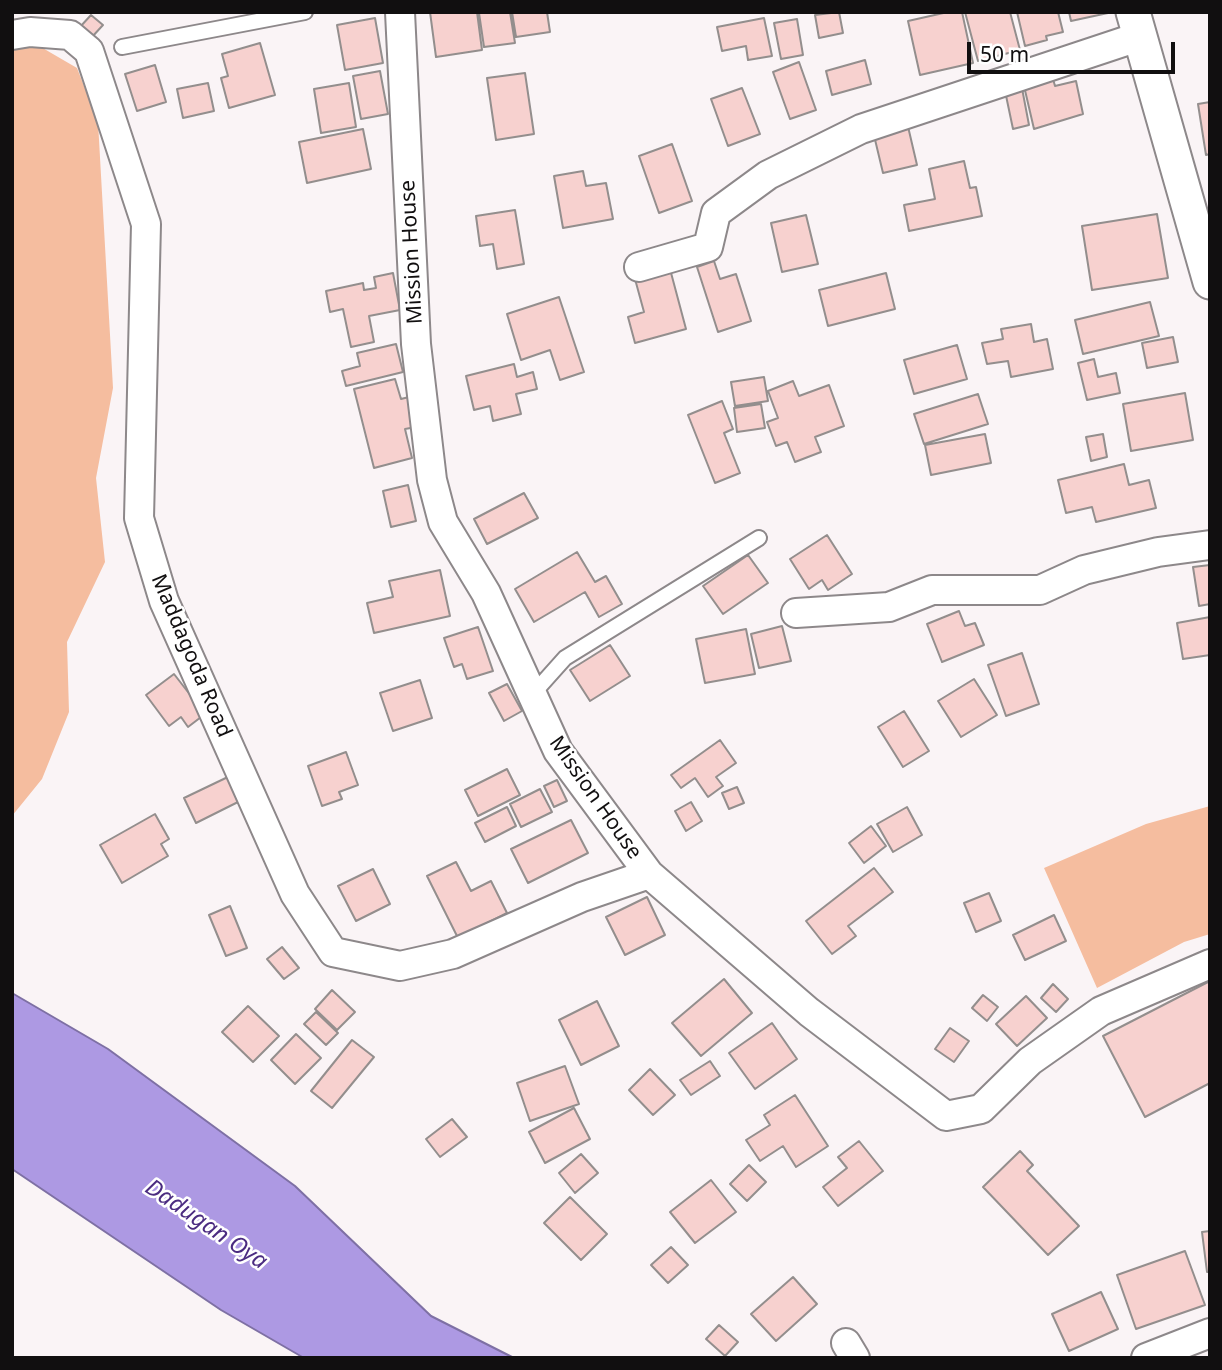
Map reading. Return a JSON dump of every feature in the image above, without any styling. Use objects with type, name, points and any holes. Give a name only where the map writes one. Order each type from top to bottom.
[{"type":"street","name":"Mission House","points":[[400,12],[416,344],[432,480],[443,522],[486,593],[558,751],[649,874],[809,1012],[946,1116],[981,1109],[1030,1061],[1101,1011],[1210,964]]},
{"type":"street","points":[[639,267],[708,247],[716,213],[768,175],[861,129],[1136,24],[1209,277]]},
{"type":"street","name":"Maddagoda Road","points":[[12,35],[30,32],[70,35],[89,51],[146,224],[139,518],[170,614],[295,894],[333,953],[400,966],[453,954],[582,897],[649,874]]},
{"type":"street","points":[[796,613],[889,607],[932,590],[1040,590],[1084,570],[1158,552],[1210,545]]},
{"type":"street","points":[[1146,1358],[1210,1333]]},
{"type":"lane","points":[[122,47],[305,12]]},
{"type":"lane","points":[[531,696],[565,658],[759,538]]},
{"type":"shaded area","points":[[34,43],[77,68],[98,122],[113,388],[96,478],[105,562],[67,642],[69,712],[42,779],[12,816],[12,48]]},
{"type":"shaded area","points":[[1210,806],[1210,934],[1184,942],[1097,988],[1044,868],[1146,824]]},
{"type":"water","name":"Dadugan Oya","points":[[12,993],[108,1049],[295,1186],[431,1316],[514,1358],[304,1358],[221,1310],[12,1169]]},
{"type":"building","points":[[430,12],[477,12],[482,50],[436,57]]},
{"type":"building","points":[[510,12],[515,43],[484,47],[479,13]]},
{"type":"building","points":[[512,12],[547,12],[550,32],[516,37]]},
{"type":"building","points":[[839,12],[843,33],[819,38],[815,15]]},
{"type":"building","points":[[948,12],[962,12],[973,63],[920,75],[908,21]]},
{"type":"building","points":[[965,12],[1010,12],[1020,50],[978,61]]},
{"type":"building","points":[[1017,12],[1058,12],[1063,32],[1046,36],[1047,40],[1025,46]]},
{"type":"building","points":[[1069,12],[1108,12],[1108,13],[1071,21]]},
{"type":"building","points":[[91,15],[103,25],[92,37],[80,27]]},
{"type":"building","points":[[375,18],[383,63],[345,70],[337,25]]},
{"type":"building","points":[[764,18],[772,56],[748,60],[746,46],[722,51],[717,27]]},
{"type":"building","points":[[797,19],[803,55],[781,59],[774,23]]},
{"type":"building","points":[[260,43],[275,95],[229,108],[221,78],[228,76],[222,54]]},
{"type":"building","points":[[865,60],[871,84],[832,95],[826,71]]},
{"type":"building","points":[[799,62],[816,110],[790,119],[773,72]]},
{"type":"building","points":[[155,65],[166,102],[137,111],[125,74]]},
{"type":"building","points":[[380,71],[388,114],[361,119],[353,76]]},
{"type":"building","points":[[525,73],[534,134],[496,140],[487,78]]},
{"type":"building","points":[[1053,79],[1055,86],[1076,81],[1083,114],[1034,129],[1024,86]]},
{"type":"building","points":[[208,83],[214,111],[183,118],[177,89]]},
{"type":"building","points":[[349,83],[356,127],[321,133],[314,89]]},
{"type":"building","points":[[1021,83],[1029,125],[1013,129],[1004,86]]},
{"type":"building","points":[[742,88],[760,134],[728,146],[711,99]]},
{"type":"building","points":[[1210,102],[1210,154],[1206,155],[1198,104]]},
{"type":"building","points":[[906,118],[917,165],[883,173],[872,127]]},
{"type":"building","points":[[363,129],[371,169],[307,183],[299,142]]},
{"type":"building","points":[[672,144],[692,201],[659,213],[639,156]]},
{"type":"building","points":[[964,161],[970,188],[976,187],[982,216],[909,231],[904,205],[935,199],[929,169]]},
{"type":"building","points":[[583,171],[586,186],[606,183],[613,219],[563,228],[554,176]]},
{"type":"building","points":[[515,210],[524,264],[497,269],[493,244],[480,246],[476,216]]},
{"type":"building","points":[[1157,214],[1168,278],[1092,290],[1082,226]]},
{"type":"building","points":[[806,215],[818,264],[782,272],[771,223]]},
{"type":"building","points":[[714,261],[720,279],[736,274],[751,321],[718,332],[697,267]]},
{"type":"building","points":[[670,269],[686,329],[635,343],[628,317],[644,312],[635,279]]},
{"type":"building","points":[[393,273],[400,310],[369,316],[374,342],[351,347],[343,309],[330,312],[326,291],[363,283],[364,290],[376,288],[374,277]]},
{"type":"building","points":[[886,273],[895,309],[828,326],[819,290]]},
{"type":"building","points":[[559,297],[584,372],[560,380],[550,350],[521,360],[507,314]]},
{"type":"building","points":[[1150,302],[1159,336],[1083,354],[1075,320]]},
{"type":"building","points":[[1031,324],[1034,342],[1047,339],[1053,369],[1011,377],[1008,361],[987,364],[982,343],[1003,339],[1001,329]]},
{"type":"building","points":[[1173,337],[1178,362],[1147,368],[1142,343]]},
{"type":"building","points":[[396,344],[403,372],[346,386],[342,371],[360,366],[357,353]]},
{"type":"building","points":[[957,345],[967,379],[914,394],[904,360]]},
{"type":"building","points":[[1094,359],[1098,377],[1116,373],[1120,393],[1087,400],[1078,363]]},
{"type":"building","points":[[514,364],[517,377],[533,372],[537,389],[516,394],[521,414],[493,421],[490,406],[474,410],[466,376]]},
{"type":"building","points":[[764,377],[768,401],[735,406],[731,382]]},
{"type":"building","points":[[395,379],[401,399],[409,397],[416,427],[405,429],[412,458],[374,468],[354,389]]},
{"type":"building","points":[[793,381],[799,396],[829,385],[844,426],[815,437],[821,452],[795,462],[787,442],[776,446],[767,422],[778,418],[768,391]]},
{"type":"building","points":[[1185,393],[1193,440],[1131,451],[1123,404]]},
{"type":"building","points":[[978,394],[988,424],[924,444],[914,414]]},
{"type":"building","points":[[722,401],[733,429],[724,433],[740,473],[715,483],[688,415]]},
{"type":"building","points":[[761,404],[765,428],[737,432],[734,408]]},
{"type":"building","points":[[985,434],[991,463],[931,475],[925,445]]},
{"type":"building","points":[[1103,434],[1107,457],[1091,461],[1086,437]]},
{"type":"building","points":[[1124,464],[1129,485],[1149,480],[1156,508],[1096,522],[1092,507],[1066,513],[1058,480]]},
{"type":"building","points":[[408,485],[416,521],[391,527],[383,491]]},
{"type":"building","points":[[524,493],[538,518],[487,544],[474,519]]},
{"type":"building","points":[[827,535],[852,574],[828,590],[822,580],[809,589],[790,559]]},
{"type":"building","points":[[577,552],[595,582],[606,576],[622,604],[599,617],[585,592],[534,622],[515,589]]},
{"type":"building","points":[[748,555],[768,583],[723,614],[703,586]]},
{"type":"building","points":[[1210,565],[1210,604],[1199,606],[1193,567]]},
{"type":"building","points":[[440,570],[450,616],[374,633],[367,603],[393,597],[389,581]]},
{"type":"building","points":[[959,611],[965,626],[975,623],[984,645],[942,662],[927,624]]},
{"type":"building","points":[[1210,617],[1210,655],[1183,659],[1177,623]]},
{"type":"building","points":[[782,626],[791,661],[759,668],[751,634]]},
{"type":"building","points":[[478,627],[493,671],[467,679],[462,664],[454,667],[444,638]]},
{"type":"building","points":[[746,629],[755,674],[705,683],[696,639]]},
{"type":"building","points":[[610,645],[630,676],[590,701],[570,670]]},
{"type":"building","points":[[1022,653],[1039,704],[1006,716],[988,665]]},
{"type":"building","points":[[174,674],[205,714],[188,727],[181,717],[169,726],[146,695]]},
{"type":"building","points":[[974,679],[997,715],[961,737],[938,701]]},
{"type":"building","points":[[420,680],[432,718],[393,731],[380,693]]},
{"type":"building","points":[[507,684],[522,711],[504,721],[489,693]]},
{"type":"building","points":[[904,711],[929,751],[903,767],[878,727]]},
{"type":"building","points":[[720,740],[736,763],[716,777],[723,786],[708,797],[695,778],[681,788],[671,775]]},
{"type":"building","points":[[346,752],[358,785],[339,792],[342,799],[322,806],[308,766]]},
{"type":"building","points":[[507,769],[520,795],[478,816],[465,790]]},
{"type":"building","points":[[232,775],[244,799],[196,823],[184,798]]},
{"type":"building","points":[[557,780],[567,801],[554,807],[544,786]]},
{"type":"building","points":[[737,787],[744,803],[729,809],[722,793]]},
{"type":"building","points":[[540,789],[552,812],[521,827],[510,804]]},
{"type":"building","points":[[691,802],[702,821],[686,831],[675,811]]},
{"type":"building","points":[[507,807],[516,826],[485,842],[475,823]]},
{"type":"building","points":[[907,807],[922,835],[893,852],[877,824]]},
{"type":"building","points":[[155,814],[169,839],[161,844],[168,856],[122,883],[100,845]]},
{"type":"building","points":[[571,820],[588,853],[528,883],[511,849]]},
{"type":"building","points":[[871,826],[886,846],[864,863],[849,843]]},
{"type":"building","points":[[456,862],[471,891],[491,881],[507,913],[458,938],[427,876]]},
{"type":"building","points":[[874,868],[893,892],[848,926],[856,936],[832,954],[806,921]]},
{"type":"building","points":[[373,869],[390,904],[356,921],[338,886]]},
{"type":"building","points":[[989,893],[1001,921],[976,932],[964,903]]},
{"type":"building","points":[[647,897],[665,935],[625,955],[606,917]]},
{"type":"building","points":[[230,906],[247,948],[226,956],[209,915]]},
{"type":"building","points":[[1054,915],[1066,941],[1025,960],[1013,935]]},
{"type":"building","points":[[282,947],[299,968],[284,979],[267,959]]},
{"type":"building","points":[[724,979],[752,1013],[701,1056],[672,1023]]},
{"type":"building","points":[[1210,981],[1210,1083],[1145,1117],[1103,1036]]},
{"type":"building","points":[[1053,984],[1068,999],[1056,1012],[1041,998]]},
{"type":"building","points":[[332,990],[355,1012],[337,1030],[315,1009]]},
{"type":"building","points":[[983,995],[998,1007],[987,1021],[972,1008]]},
{"type":"building","points":[[1026,996],[1047,1018],[1017,1046],[996,1024]]},
{"type":"building","points":[[597,1001],[619,1046],[581,1065],[559,1020]]},
{"type":"building","points":[[248,1006],[279,1036],[253,1062],[222,1032]]},
{"type":"building","points":[[316,1012],[338,1033],[326,1045],[304,1024]]},
{"type":"building","points":[[772,1023],[797,1059],[755,1089],[729,1053]]},
{"type":"building","points":[[950,1028],[969,1041],[954,1062],[935,1049]]},
{"type":"building","points":[[296,1034],[321,1058],[295,1084],[271,1060]]},
{"type":"building","points":[[352,1040],[374,1057],[332,1108],[311,1091]]},
{"type":"building","points":[[710,1061],[720,1076],[691,1095],[680,1080]]},
{"type":"building","points":[[565,1066],[579,1104],[530,1121],[517,1083]]},
{"type":"building","points":[[650,1069],[675,1095],[653,1115],[629,1090]]},
{"type":"building","points":[[795,1095],[828,1146],[796,1167],[783,1146],[760,1161],[746,1140],[770,1125],[764,1115]]},
{"type":"building","points":[[574,1108],[590,1139],[545,1163],[529,1132]]},
{"type":"building","points":[[452,1119],[467,1137],[440,1157],[426,1139]]},
{"type":"building","points":[[859,1141],[883,1171],[838,1206],[823,1187],[847,1168],[838,1157]]},
{"type":"building","points":[[1020,1151],[1033,1165],[1027,1171],[1079,1226],[1048,1255],[983,1187]]},
{"type":"building","points":[[581,1154],[598,1173],[575,1193],[559,1173]]},
{"type":"building","points":[[749,1165],[766,1182],[747,1201],[730,1184]]},
{"type":"building","points":[[711,1180],[736,1212],[695,1243],[670,1212]]},
{"type":"building","points":[[570,1197],[607,1234],[581,1260],[544,1223]]},
{"type":"building","points":[[1210,1231],[1210,1272],[1207,1272],[1202,1232]]},
{"type":"building","points":[[671,1247],[688,1265],[668,1283],[651,1265]]},
{"type":"building","points":[[1185,1251],[1205,1305],[1136,1329],[1117,1275]]},
{"type":"building","points":[[793,1277],[817,1304],[776,1341],[751,1314]]},
{"type":"building","points":[[1101,1292],[1118,1329],[1069,1351],[1052,1314]]},
{"type":"building","points":[[719,1325],[738,1342],[725,1356],[706,1339]]}]
